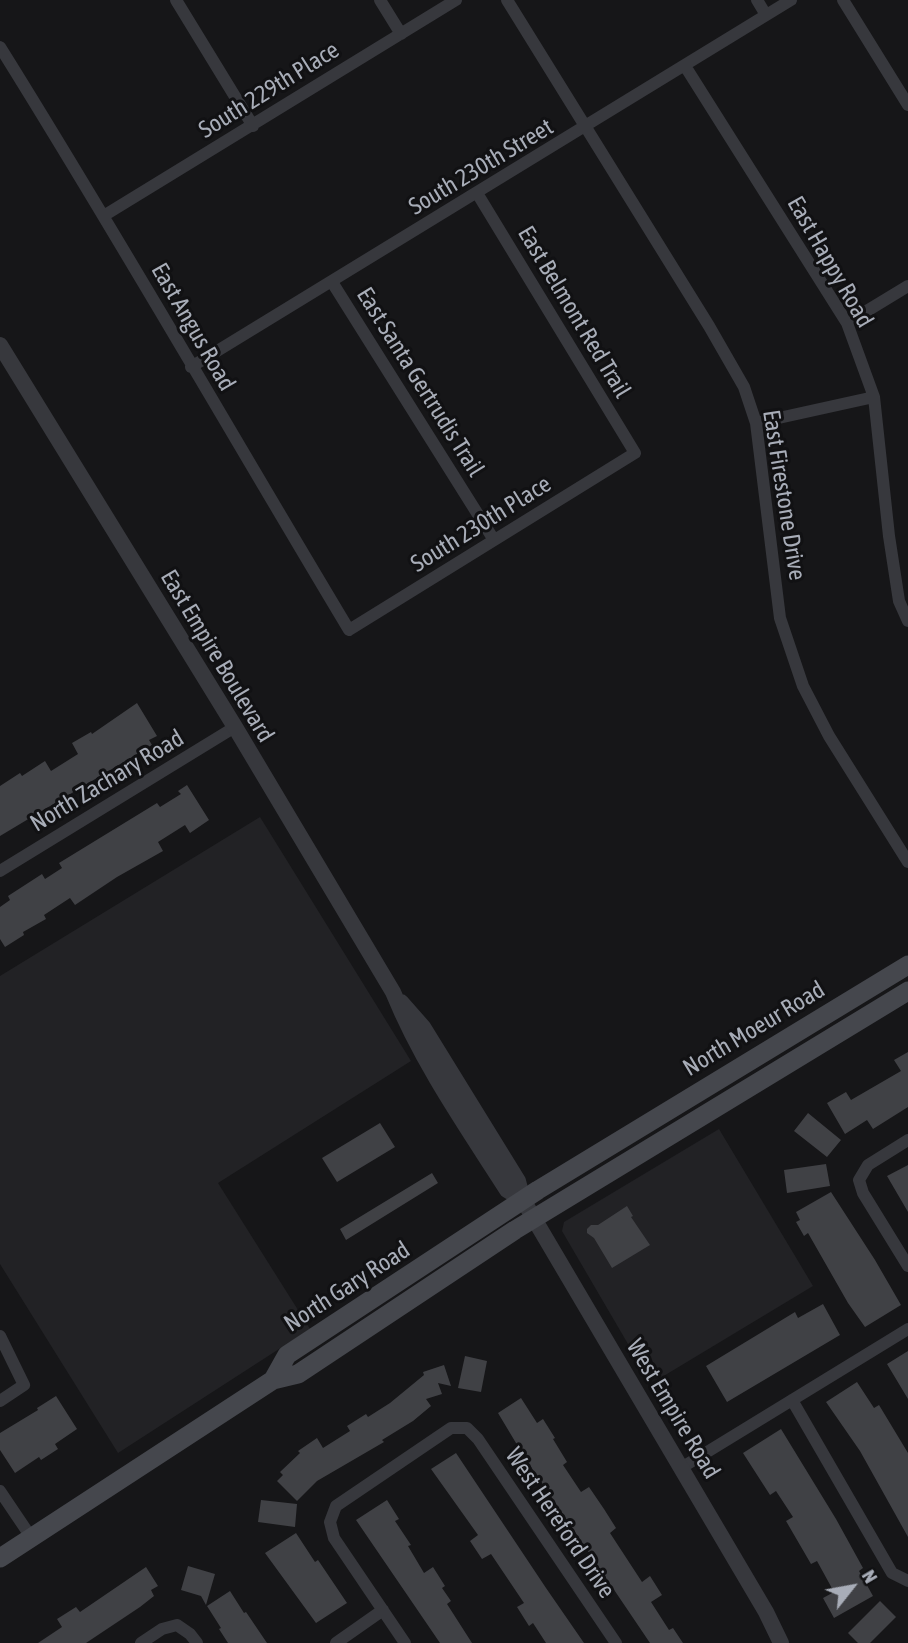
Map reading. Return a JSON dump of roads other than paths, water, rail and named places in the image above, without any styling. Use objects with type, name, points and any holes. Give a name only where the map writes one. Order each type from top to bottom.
[{"type":"main road","name":"North Moeur Road","points":[[626,1135],[908,965]]},
{"type":"main road","points":[[273,1380],[298,1374],[534,1219],[908,991]]},
{"type":"main road","name":"North Gary Road","points":[[0,1558],[273,1380],[287,1355],[626,1135]]},
{"type":"street","points":[[176,0],[253,126]]},
{"type":"street","points":[[380,0],[401,33]]},
{"type":"street","name":"South 229th Place","points":[[105,215],[456,0]]},
{"type":"street","name":"East Firestone Drive","points":[[507,0],[744,387],[756,423],[780,618],[803,686],[829,736],[908,862]]},
{"type":"street","points":[[757,0],[766,15]]},
{"type":"street","name":"South 230th Street","points":[[191,367],[791,0]]},
{"type":"street","points":[[843,0],[908,105]]},
{"type":"street","name":"East Angus Road","points":[[0,47],[105,215],[191,367],[349,630]]},
{"type":"street","name":"East Happy Road","points":[[685,66],[846,323],[874,397],[889,536],[899,601],[908,621]]},
{"type":"street","name":"East Belmont Red Trail","points":[[477,193],[635,453]]},
{"type":"street","name":"East Santa Gertrudis Trail","points":[[332,282],[494,540]]},
{"type":"street","points":[[846,323],[908,286]]},
{"type":"street","name":"East Empire Boulevard","points":[[0,345],[235,727],[393,992],[423,1027],[518,1181],[523,1200]]},
{"type":"street","points":[[756,423],[874,397]]},
{"type":"street","name":"South 230th Place","points":[[349,630],[635,453]]},
{"type":"street","name":"North Zachary Road","points":[[0,870],[235,727]]},
{"type":"street","points":[[908,1140],[868,1165],[859,1180],[863,1193],[908,1266]]},
{"type":"street","name":"West Empire Road","points":[[523,1200],[766,1612],[781,1643]]},
{"type":"street","points":[[681,1468],[908,1329]]},
{"type":"street","points":[[0,1336],[24,1385],[0,1401]]},
{"type":"street","points":[[792,1400],[892,1573],[908,1581]]},
{"type":"street","name":"West Hereford Drive","points":[[383,1610],[334,1538],[330,1522],[336,1506],[451,1428],[467,1428],[478,1439],[616,1643]]},
{"type":"street","points":[[0,1491],[31,1537]]},
{"type":"street","points":[[336,1643],[383,1610],[405,1643]]},
{"type":"street","points":[[141,1643],[162,1629],[177,1625],[197,1643]]}]
